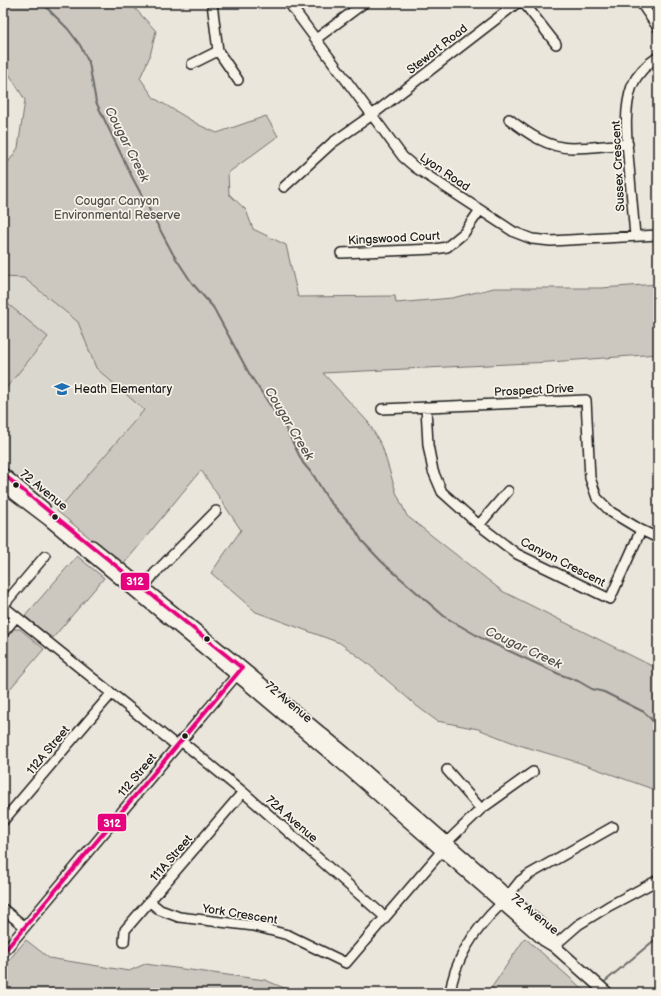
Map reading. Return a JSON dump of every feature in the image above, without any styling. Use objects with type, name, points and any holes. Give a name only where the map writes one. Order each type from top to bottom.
[{"type":"main road","name":"72 Avenue","points":[[3,474],[144,587],[347,768],[444,847],[504,900],[544,940],[572,961],[607,993]]},
{"type":"main road","name":"72 Avenue","points":[[3,484],[239,671]]},
{"type":"street","points":[[212,3],[218,51],[238,80]]},
{"type":"street","name":"Lyon Road","points":[[288,3],[402,157],[416,168],[514,232],[532,239],[551,241],[658,235]]},
{"type":"street","points":[[316,39],[364,3]]},
{"type":"street","name":"Stewart Road","points":[[284,187],[332,143],[372,115],[517,3]]},
{"type":"street","points":[[524,3],[556,44]]},
{"type":"street","points":[[640,3],[658,28]]},
{"type":"street","points":[[192,64],[218,51]]},
{"type":"street","name":"Sussex Crescent","points":[[635,236],[626,123],[629,97],[632,86],[638,76],[649,63],[658,57]]},
{"type":"street","points":[[509,119],[527,133],[556,146],[572,148],[628,144]]},
{"type":"street","name":"Kingswood Court","points":[[341,253],[435,249],[447,247],[464,233],[480,210]]},
{"type":"street","name":"Prospect Drive","points":[[382,409],[586,400],[590,478],[597,498],[611,512],[641,530],[658,538]]},
{"type":"street","name":"Canyon Crescent","points":[[426,407],[428,445],[440,489],[480,525],[517,554],[610,599],[641,530]]},
{"type":"street","points":[[480,525],[508,491]]},
{"type":"street","points":[[144,587],[155,573],[216,511]]},
{"type":"street","points":[[3,603],[7,601],[45,556]]},
{"type":"street","name":"72A Avenue","points":[[3,606],[111,694],[243,792],[385,917]]},
{"type":"street","points":[[3,633],[16,617]]},
{"type":"street","name":"112 Street","points":[[3,953],[239,671]]},
{"type":"street","name":"112A Street","points":[[3,821],[111,694]]},
{"type":"street","points":[[447,770],[481,809]]},
{"type":"street","name":"York Crescent","points":[[149,901],[160,910],[179,917],[254,926],[288,935],[346,963],[450,839],[481,809],[532,772]]},
{"type":"street","name":"111A Street","points":[[124,942],[125,930],[243,792]]},
{"type":"street","points":[[450,993],[458,966],[466,948],[486,920],[520,881],[613,827]]},
{"type":"street","points":[[554,946],[584,921],[658,880]]},
{"type":"street","points":[[3,909],[25,927]]},
{"type":"shaded area","name":"Heath Elementary","points":[[3,277],[24,278],[78,322],[96,368],[144,410],[57,511],[3,468]]},
{"type":"green space","name":"Cougar Canyon Environmental Reserve","points":[[3,3],[130,3],[156,31],[150,56],[140,78],[154,98],[199,125],[217,133],[266,116],[278,136],[228,173],[229,194],[246,210],[253,229],[286,245],[298,297],[395,296],[396,303],[452,298],[494,288],[601,288],[658,284],[658,354],[550,362],[323,373],[368,422],[382,446],[396,492],[407,516],[502,591],[658,669],[658,791],[577,762],[519,745],[478,729],[437,721],[418,707],[366,662],[340,643],[256,612],[211,573],[241,530],[201,470],[123,565],[57,511],[144,410],[96,368],[78,322],[24,278],[3,277],[3,170],[18,148],[25,100],[3,64]]},
{"type":"green space","points":[[8,304],[48,337],[6,388],[3,385],[3,311]]},
{"type":"green space","points":[[77,556],[104,578],[52,639],[25,616]]},
{"type":"green space","points":[[11,629],[20,629],[44,649],[3,697],[3,639]]},
{"type":"green space","points":[[525,938],[587,993],[491,993],[492,987]]},
{"type":"green space","points":[[26,940],[49,958],[129,971],[145,964],[265,980],[296,993],[3,993],[3,967]]},
{"type":"green space","points":[[658,976],[658,993],[648,993],[657,984],[654,980]]},
{"type":"waterway","name":"Cougar Creek","points":[[42,3],[68,29],[80,45],[89,63],[96,102],[132,177],[173,254],[192,283],[213,307],[250,375],[286,429],[303,463],[314,476],[329,501],[353,526],[362,541],[383,563],[445,617],[483,639],[559,674],[578,681],[592,689],[604,692],[644,712],[658,726]]},
{"type":"waterway","name":"Cougar Creek","points":[[602,984],[658,937]]},
{"type":"waterway","name":"Cougar Creek","points":[[592,993],[596,989]]},
{"type":"transit line","name":"312","points":[[3,474],[242,668],[3,953]]},
{"type":"place","name":"Heath Elementary","points":[[62,389]]}]
